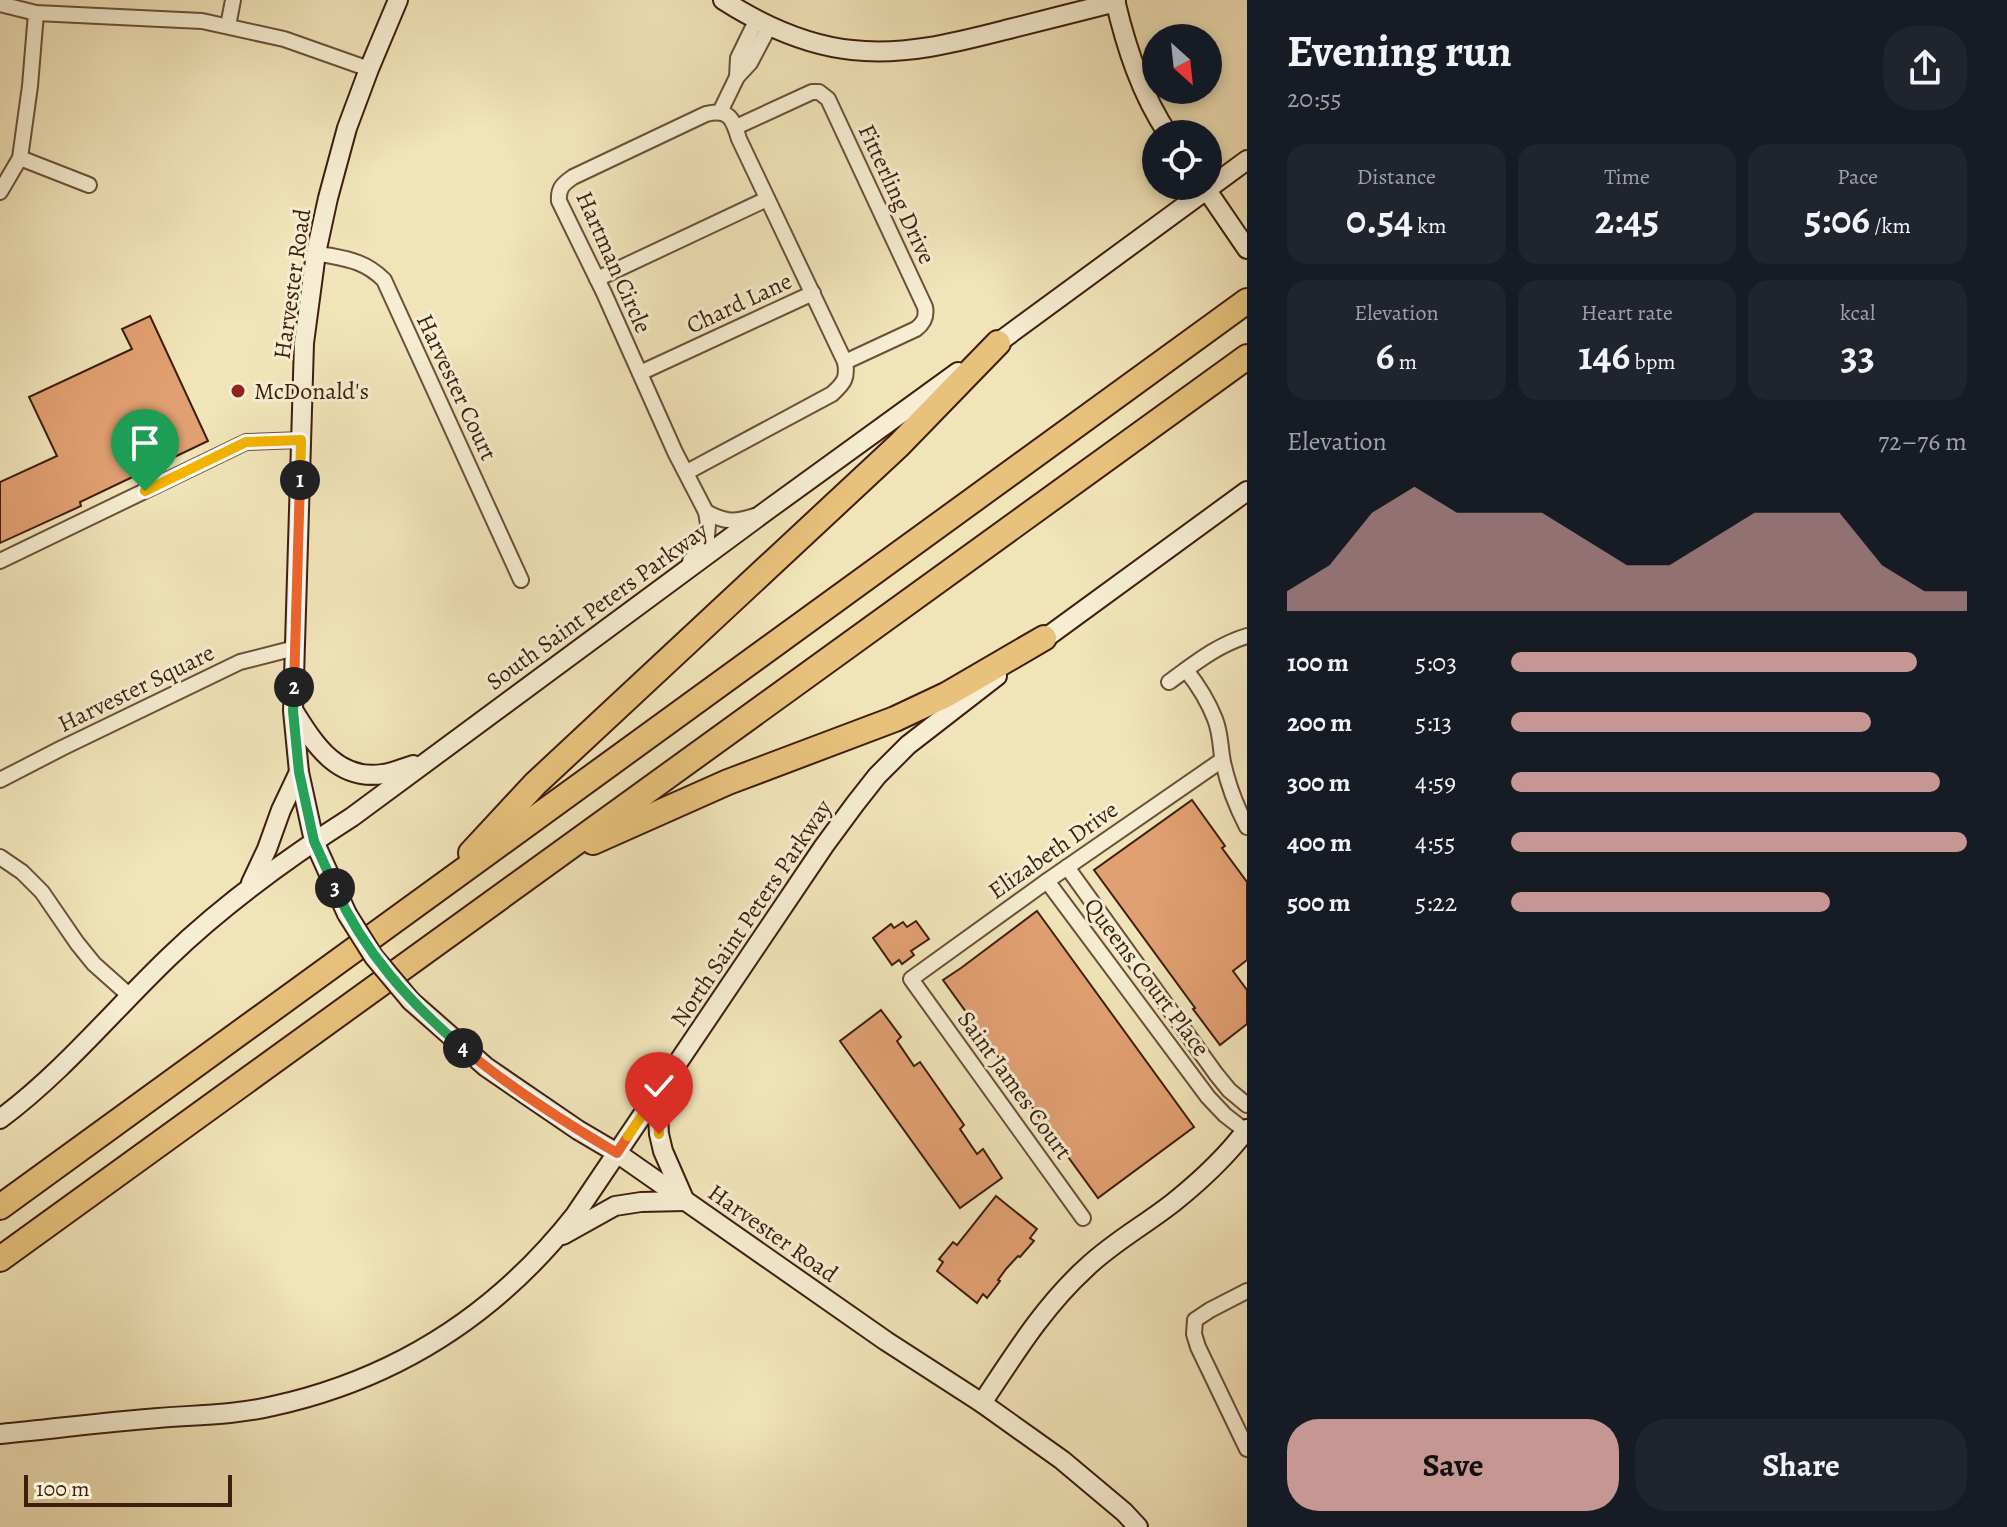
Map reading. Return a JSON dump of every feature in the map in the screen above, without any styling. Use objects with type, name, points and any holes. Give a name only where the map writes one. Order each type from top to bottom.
[{"type":"highway","points":[[0,1207],[1245,302]]},
{"type":"highway","points":[[432,894],[535,784],[899,445],[998,343]]},
{"type":"highway","points":[[0,1259],[1247,357]]},
{"type":"highway","points":[[544,864],[728,782],[895,719],[946,695],[1044,638]]},
{"type":"main road","name":"Harvester Road","points":[[398,0],[347,128],[316,253],[304,343],[293,711],[299,772],[314,841],[347,914],[374,957],[411,1001],[486,1067],[617,1153],[886,1341],[982,1403],[1062,1460],[1138,1527]]},
{"type":"main road","points":[[723,0],[762,24],[807,40],[853,50],[910,50],[955,43],[1115,1],[1136,71],[1159,120]]},
{"type":"main road","name":"South Saint Peters Parkway","points":[[1222,177],[1247,160]]},
{"type":"main road","name":"South Saint Peters Parkway","points":[[0,1119],[34,1092],[206,923],[249,888],[352,817],[1189,200]]},
{"type":"main road","points":[[1213,200],[1247,249]]},
{"type":"main road","name":"North Saint Peters Parkway","points":[[0,1434],[271,1407],[363,1379],[405,1359],[459,1327],[493,1301],[556,1239],[597,1184],[824,846],[877,776],[939,719],[1044,638],[1247,491]]},
{"type":"main road","points":[[293,711],[315,744],[334,763],[354,771],[368,775],[384,774],[431,759]]},
{"type":"main road","points":[[249,888],[299,772]]},
{"type":"main road","points":[[556,1239],[615,1206],[685,1201],[663,1151],[657,1093]]},
{"type":"main road","points":[[982,1403],[1051,1303],[1119,1239],[1173,1203],[1210,1171],[1246,1131]]},
{"type":"street","points":[[228,26],[233,0]]},
{"type":"street","points":[[0,4],[36,13],[202,21],[284,39],[369,69]]},
{"type":"street","points":[[0,192],[20,158],[36,13]]},
{"type":"street","points":[[687,472],[832,394],[847,373],[845,362],[736,127],[730,118],[720,112],[737,77],[750,63],[762,24]]},
{"type":"street","name":"Fitterling Drive","points":[[736,127],[812,92],[819,92],[828,99],[925,307],[925,320],[916,329],[845,362]]},
{"type":"street","name":"Hartman Circle","points":[[706,512],[559,201],[559,191],[573,177],[706,114],[720,112]]},
{"type":"street","points":[[20,158],[89,185]]},
{"type":"street","points":[[597,279],[767,199]]},
{"type":"street","name":"Harvester Court","points":[[316,253],[363,264],[384,280],[521,580]]},
{"type":"street","name":"Chard Lane","points":[[640,373],[813,293]]},
{"type":"street","points":[[0,561],[246,442],[301,440]]},
{"type":"street","points":[[706,512],[727,521],[739,521],[769,509]]},
{"type":"street","points":[[680,574],[703,547],[707,537],[706,512]]},
{"type":"street","points":[[1169,682],[1228,642],[1247,636]]},
{"type":"street","name":"Harvester Square","points":[[0,780],[240,662],[295,648]]},
{"type":"street","points":[[1186,670],[1215,718],[1222,760],[1235,804],[1247,827]]},
{"type":"street","name":"Elizabeth Drive","points":[[911,979],[1222,760]]},
{"type":"street","points":[[0,857],[22,872],[42,892],[94,964],[130,996]]},
{"type":"street","name":"Queens Court Place","points":[[1067,867],[1216,1074],[1247,1105]]},
{"type":"street","name":"Queens Court Place","points":[[1047,881],[1208,1097],[1246,1131]]},
{"type":"street","name":"Saint James Court","points":[[911,979],[1083,1218]]},
{"type":"street","points":[[1247,1291],[1195,1320],[1194,1334],[1247,1449]]},
{"type":"building","points":[[150,316],[208,441],[80,502],[81,506],[0,543],[0,482],[57,456],[29,397],[132,349],[122,329]]},
{"type":"building","points":[[1192,800],[1247,882],[1247,960],[1233,971],[1247,990],[1247,1024],[1220,1045],[1094,870]]},
{"type":"building","points":[[1037,911],[1194,1127],[1098,1198],[943,980]]},
{"type":"building","points":[[916,921],[929,939],[911,951],[914,955],[902,964],[899,960],[892,965],[873,938],[891,924],[894,928],[903,922],[907,927]]},
{"type":"building","points":[[881,1010],[901,1037],[897,1041],[914,1066],[920,1062],[964,1125],[960,1129],[977,1154],[983,1149],[1002,1178],[960,1208],[840,1041]]},
{"type":"building","points":[[996,1196],[1037,1229],[1030,1238],[1034,1241],[1006,1269],[987,1298],[983,1294],[977,1303],[937,1271],[943,1262],[939,1259],[953,1242],[957,1245]]},
{"type":"place","name":"McDonald's","points":[[238,391]]},
{"type":"route","points":[[145,491],[246,442],[301,440],[293,711],[299,772],[314,841],[347,914],[374,957],[411,1001],[486,1067],[617,1153],[657,1093],[659,1134]]}]
